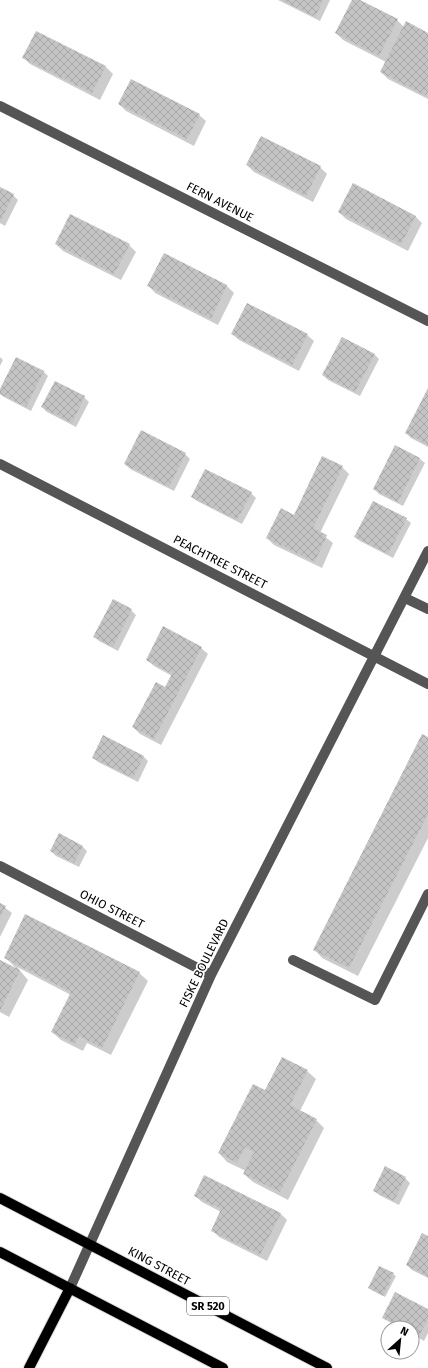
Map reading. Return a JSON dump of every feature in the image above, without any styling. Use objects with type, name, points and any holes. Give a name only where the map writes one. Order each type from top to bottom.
[{"type":"main road","name":"KING STREET","points":[[0,1198],[327,1368]]},
{"type":"main road","points":[[0,1252],[223,1368]]},
{"type":"main road","points":[[29,1368],[70,1288]]},
{"type":"street","name":"FERN AVENUE","points":[[0,106],[428,321]]},
{"type":"street","name":"PEACHTREE STREET","points":[[0,464],[428,684]]},
{"type":"street","name":"FISKE BOULEVARD","points":[[70,1288],[211,975],[376,656],[428,551]]},
{"type":"street","points":[[404,598],[428,609]]},
{"type":"street","name":"OHIO STREET","points":[[0,866],[211,975]]},
{"type":"street","points":[[293,960],[375,1000],[428,894]]},
{"type":"building","points":[[281,0],[323,0],[315,17]]},
{"type":"building","points":[[352,0],[360,0],[398,19],[379,56],[335,33]]},
{"type":"building","points":[[406,21],[428,33],[428,92],[426,96],[380,72]]},
{"type":"building","points":[[36,31],[106,66],[92,93],[22,58]]},
{"type":"building","points":[[131,79],[200,114],[187,139],[118,104]]},
{"type":"building","points":[[261,136],[321,166],[306,196],[246,165]]},
{"type":"building","points":[[353,183],[416,216],[401,244],[338,212]]},
{"type":"building","points":[[0,187],[14,194],[0,222]]},
{"type":"building","points":[[70,214],[130,244],[114,274],[55,244]]},
{"type":"building","points":[[164,253],[227,285],[211,319],[147,286]]},
{"type":"building","points":[[247,303],[308,334],[292,365],[231,334]]},
{"type":"building","points":[[342,337],[375,354],[355,392],[322,375]]},
{"type":"building","points":[[16,357],[44,371],[26,407],[0,394],[0,389]]},
{"type":"building","points":[[55,381],[85,396],[72,423],[41,407]]},
{"type":"building","points":[[428,388],[428,445],[405,433]]},
{"type":"building","points":[[141,430],[186,453],[169,487],[124,464]]},
{"type":"building","points":[[395,445],[420,458],[398,502],[373,489]]},
{"type":"building","points":[[322,456],[343,466],[313,528],[327,535],[315,562],[266,538],[281,508],[294,515]]},
{"type":"building","points":[[205,469],[252,492],[237,520],[191,497]]},
{"type":"building","points":[[373,501],[407,518],[388,554],[354,537]]},
{"type":"building","points":[[113,599],[132,609],[113,647],[93,637]]},
{"type":"building","points":[[163,626],[202,647],[154,739],[132,727],[156,682],[165,687],[172,674],[146,660]]},
{"type":"building","points":[[422,734],[428,737],[428,814],[349,968],[313,950]]},
{"type":"building","points":[[103,735],[144,756],[133,778],[92,758]]},
{"type":"building","points":[[59,833],[83,846],[74,863],[50,851]]},
{"type":"building","points":[[0,903],[6,906],[0,917]]},
{"type":"building","points":[[25,914],[140,972],[102,1048],[79,1036],[75,1044],[51,1032],[71,992],[4,958]]},
{"type":"building","points":[[0,960],[20,970],[0,1011]]},
{"type":"building","points":[[282,1057],[308,1070],[290,1105],[317,1119],[280,1192],[243,1174],[254,1152],[245,1147],[237,1163],[218,1153],[253,1084],[265,1090]]},
{"type":"building","points":[[385,1166],[406,1177],[394,1201],[373,1191]]},
{"type":"building","points":[[204,1175],[281,1213],[260,1255],[211,1231],[221,1209],[194,1196]]},
{"type":"building","points":[[422,1233],[428,1236],[428,1277],[406,1265]]},
{"type":"building","points":[[379,1266],[394,1273],[383,1296],[368,1288]]},
{"type":"building","points":[[395,1292],[428,1309],[428,1319],[420,1334],[420,1320],[386,1320],[382,1318]]}]
